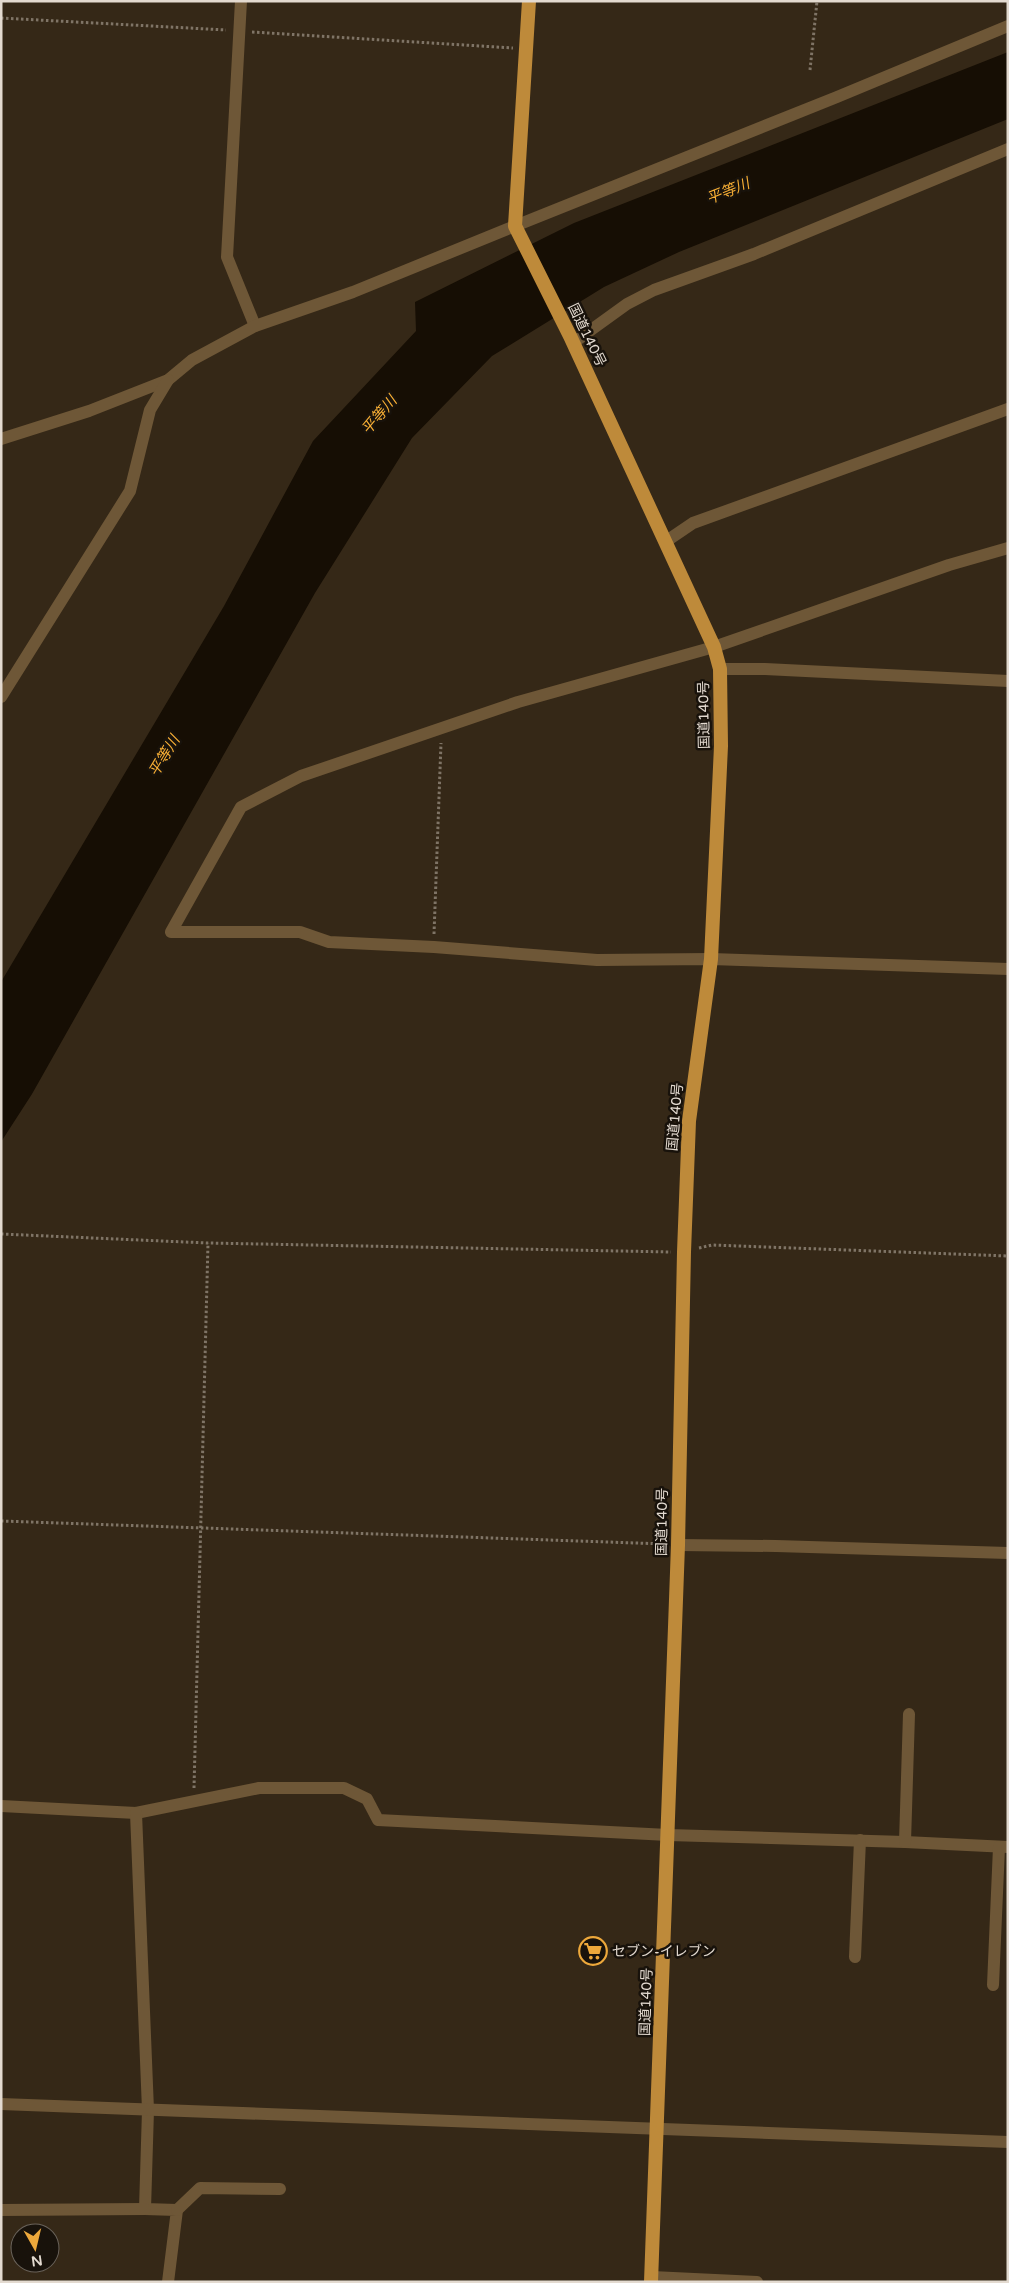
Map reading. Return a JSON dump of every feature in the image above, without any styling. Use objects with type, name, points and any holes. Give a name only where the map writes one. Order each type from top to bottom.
[{"type":"highway","points":[[517,229],[529,1]]},
{"type":"highway","name":"国道140号","points":[[517,229],[572,340],[714,647],[720,670],[721,746],[711,959],[689,1121],[684,1252],[678,1545],[652,2279]]},
{"type":"street","points":[[241,1],[227,257],[255,326]]},
{"type":"street","points":[[1,439],[89,411],[168,380],[192,360],[255,326],[353,292],[517,229],[1008,26]]},
{"type":"street","points":[[572,340],[627,304],[654,290],[754,254],[1008,149]]},
{"type":"street","points":[[1,697],[130,491],[150,410],[168,380]]},
{"type":"street","points":[[665,542],[694,522],[1008,409]]},
{"type":"street","points":[[1008,548],[949,565],[714,647],[518,702],[301,776],[241,807],[171,932],[300,932],[329,942],[597,960],[711,959],[1008,969]]},
{"type":"street","points":[[720,670],[765,669],[1008,681]]},
{"type":"street","points":[[678,1545],[1008,1553]]},
{"type":"street","points":[[905,1842],[909,1714]]},
{"type":"street","points":[[1,1806],[136,1813],[259,1788],[344,1788],[367,1800],[378,1820],[668,1835],[860,1840],[1003,1847],[993,1985]]},
{"type":"street","points":[[136,1813],[148,2110],[145,2209]]},
{"type":"street","points":[[856,1957],[860,1840]]},
{"type":"street","points":[[1,2104],[1008,2142]]},
{"type":"street","points":[[168,2282],[177,2210],[200,2188],[280,2189]]},
{"type":"street","points":[[1,2210],[177,2210]]},
{"type":"street","points":[[652,2279],[757,2282]]},
{"type":"path","points":[[810,70],[817,1]]},
{"type":"path","points":[[1,18],[526,49]]},
{"type":"path","points":[[434,948],[442,728]]},
{"type":"path","points":[[1,1234],[208,1243],[684,1252],[712,1245],[1008,1256]]},
{"type":"path","points":[[194,1800],[208,1243]]},
{"type":"path","points":[[1,1521],[678,1545]]},
{"type":"water","name":"平等川","points":[[1008,52],[1008,119],[679,252],[604,287],[492,356],[412,438],[315,593],[32,1094],[1,1142],[1,982],[224,606],[313,441],[416,331],[415,302],[574,223]]},
{"type":"place","name":"セブン-イレブン","points":[[593,1951]]}]
